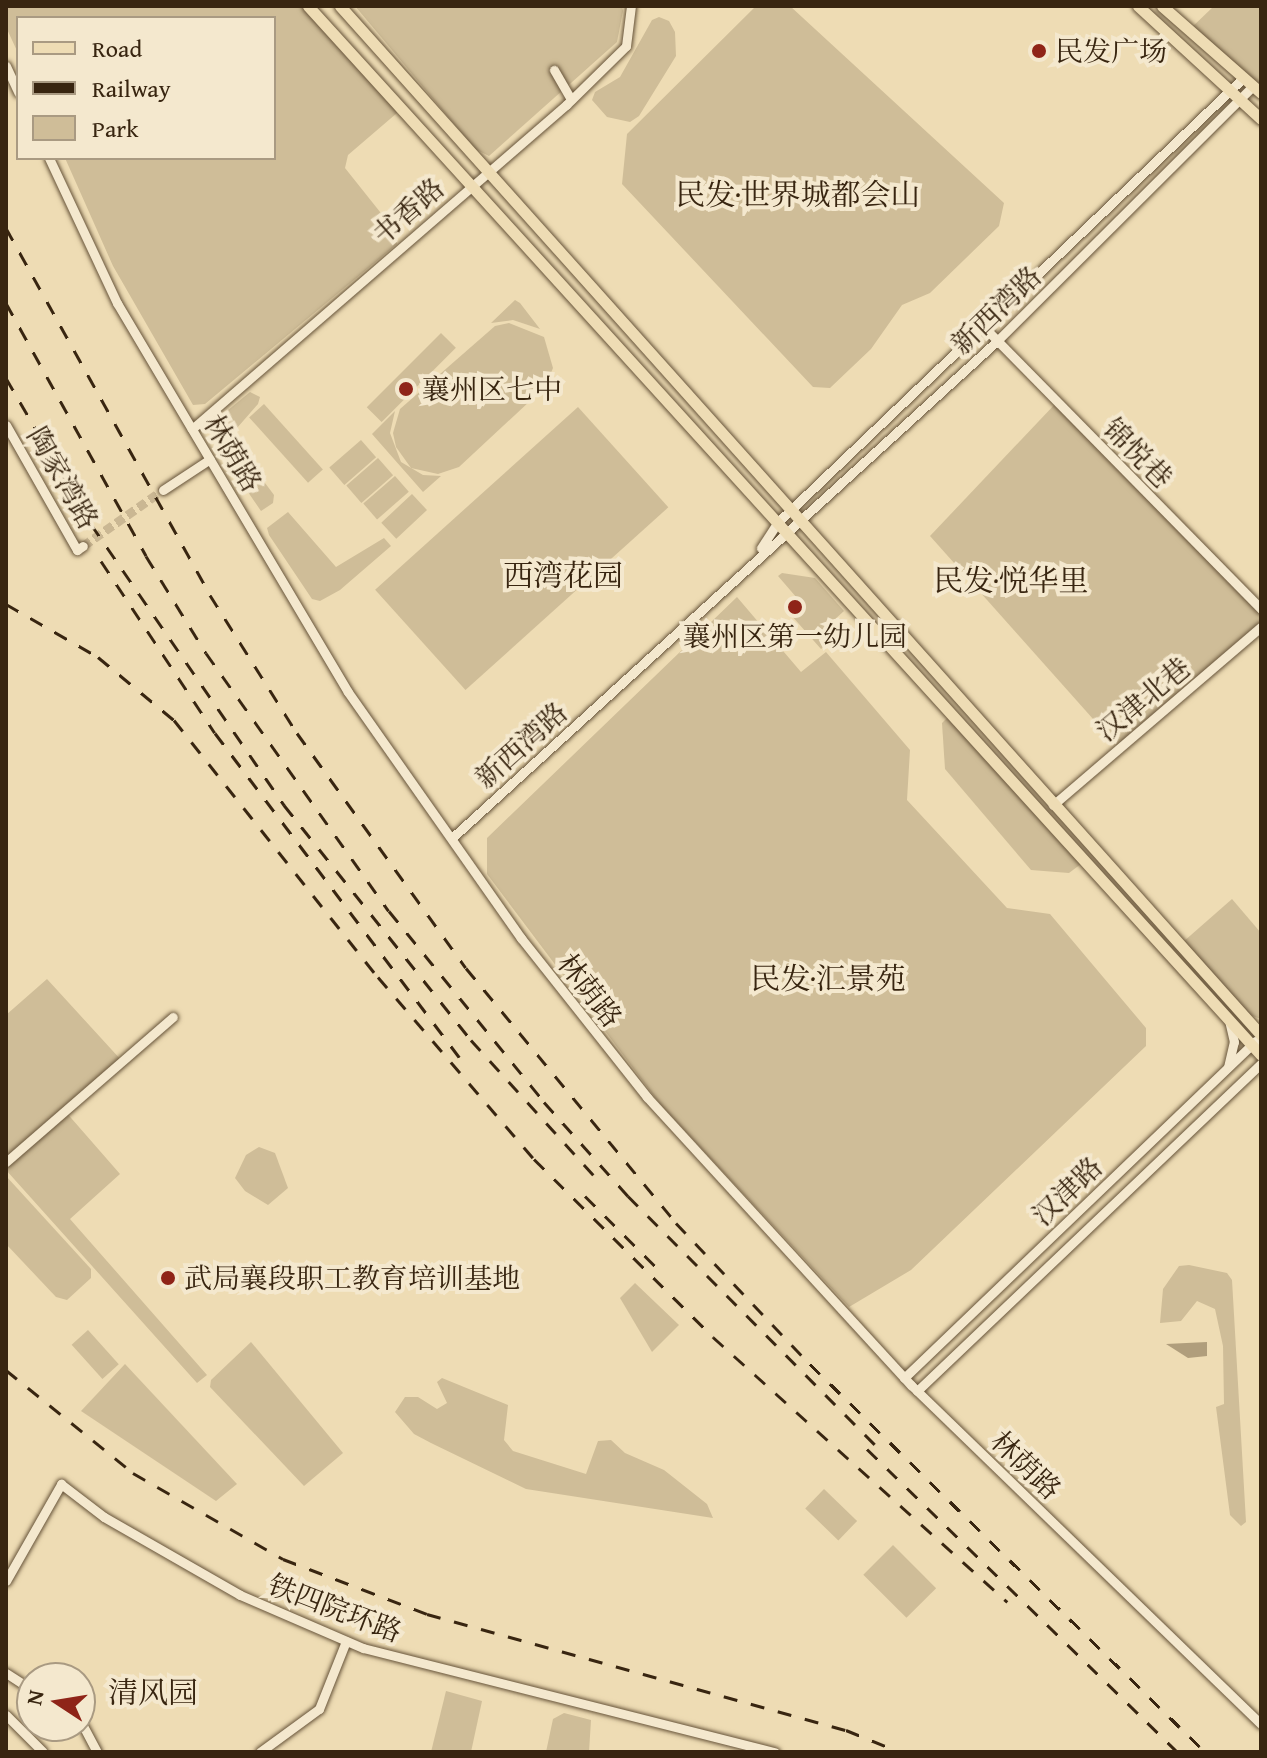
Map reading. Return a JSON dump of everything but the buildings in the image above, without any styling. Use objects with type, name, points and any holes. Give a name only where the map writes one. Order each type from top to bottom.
[{"type":"main road","points":[[308,6],[1261,1055]]},
{"type":"main road","points":[[340,6],[485,173],[1261,1036]]},
{"type":"main road","points":[[1138,6],[1261,119]]},
{"type":"main road","points":[[1162,6],[1257,90]]},
{"type":"street","name":"书香路","points":[[192,429],[571,100],[626,46],[633,10],[642,6]]},
{"type":"street","points":[[6,66],[16,88]]},
{"type":"street","points":[[554,70],[571,100]]},
{"type":"street","name":"新西湾路","points":[[757,554],[777,523],[985,328],[1243,78]]},
{"type":"street","name":"新西湾路","points":[[453,837],[757,554],[787,533],[997,341],[1240,100],[1257,90]]},
{"type":"street","name":"林荫路","points":[[50,160],[117,303],[348,692],[453,837],[521,938],[647,1097],[904,1378],[1261,1724]]},
{"type":"street","name":"锦悦巷","points":[[985,328],[1261,609]]},
{"type":"street","name":"陶家湾路","points":[[6,425],[77,550],[83,546]]},
{"type":"street","points":[[163,490],[210,459]]},
{"type":"street","name":"汉津北巷","points":[[1053,805],[1261,627]]},
{"type":"street","points":[[6,1162],[173,1017]]},
{"type":"street","points":[[1244,1017],[1261,1022]]},
{"type":"street","points":[[1227,1068],[1234,1042],[1229,1020]]},
{"type":"street","name":"汉津路","points":[[904,1378],[1261,1036]]},
{"type":"street","name":"汉津路","points":[[917,1391],[1261,1063]]},
{"type":"street","points":[[1243,1080],[1261,1075]]},
{"type":"street","name":"铁四院环路","points":[[6,1581],[61,1484],[104,1517],[240,1595],[346,1641],[775,1752]]},
{"type":"street","points":[[260,1752],[319,1709],[346,1641]]},
{"type":"street","points":[[6,1715],[43,1752]]},
{"type":"green space","points":[[6,6],[301,6],[396,109],[397,113],[348,155],[345,168],[396,232],[397,244],[205,404],[193,405],[113,266],[66,160],[276,160],[276,16],[16,16],[16,49],[6,27]]},
{"type":"green space","points":[[355,6],[622,6],[623,11],[617,42],[489,156],[475,149]]},
{"type":"green space","points":[[756,6],[790,6],[1004,203],[999,226],[930,293],[902,305],[871,349],[830,388],[813,387],[622,184],[627,134]]},
{"type":"green space","points":[[1214,6],[1261,6],[1261,93],[1189,30]]},
{"type":"green space","points":[[659,17],[669,21],[675,32],[676,56],[639,116],[630,122],[607,117],[592,100],[595,92],[620,77],[652,20]]},
{"type":"green space","points":[[515,300],[540,329],[513,320],[491,323]]},
{"type":"green space","points":[[509,323],[544,337],[553,368],[545,387],[459,467],[438,474],[411,468],[396,447],[393,433],[400,409],[495,326]]},
{"type":"green space","points":[[441,333],[456,348],[382,422],[367,407]]},
{"type":"green space","points":[[250,392],[260,397],[258,404],[230,436],[274,495],[273,503],[261,511],[211,438],[216,420]]},
{"type":"green space","points":[[1056,403],[1261,613],[1261,622],[1118,747],[930,536]]},
{"type":"green space","points":[[264,404],[323,469],[308,483],[249,417]]},
{"type":"green space","points":[[578,407],[668,507],[465,690],[375,590]]},
{"type":"green space","points":[[395,411],[390,433],[401,462],[423,475],[441,476],[423,492],[372,434]]},
{"type":"green space","points":[[361,440],[376,457],[344,485],[329,468]]},
{"type":"green space","points":[[378,458],[393,475],[361,503],[346,486]]},
{"type":"green space","points":[[395,476],[409,492],[377,519],[363,504]]},
{"type":"green space","points":[[412,494],[427,510],[396,539],[381,523]]},
{"type":"green space","points":[[288,512],[336,567],[384,538],[391,546],[340,590],[320,601],[312,599],[267,528]]},
{"type":"green space","points":[[782,573],[815,578],[844,611],[833,621],[842,632],[821,649],[791,615],[803,605],[778,576]]},
{"type":"green space","points":[[737,597],[801,672],[826,652],[910,750],[907,800],[1007,908],[1050,914],[1146,1028],[1146,1046],[911,1270],[849,1307],[660,1104],[487,874],[487,838]]},
{"type":"green space","points":[[951,714],[1085,861],[1069,873],[1031,870],[945,769],[942,723]]},
{"type":"green space","points":[[1232,899],[1261,933],[1261,1019],[1247,1014],[1183,942]]},
{"type":"green space","points":[[47,979],[122,1061],[65,1111],[120,1174],[70,1219],[207,1375],[197,1383],[6,1170],[6,1015]]},
{"type":"green space","points":[[259,1147],[275,1153],[288,1188],[268,1205],[245,1191],[235,1178],[246,1155]]},
{"type":"green space","points":[[6,1176],[91,1269],[91,1278],[67,1300],[56,1297],[6,1244]]},
{"type":"green space","points":[[1189,1265],[1227,1273],[1232,1280],[1246,1522],[1241,1526],[1230,1515],[1216,1407],[1224,1404],[1223,1346],[1215,1309],[1197,1301],[1181,1321],[1160,1323],[1163,1289],[1179,1266]]},
{"type":"green space","points":[[635,1283],[679,1325],[652,1352],[620,1298]]},
{"type":"green space","points":[[88,1330],[119,1364],[102,1379],[72,1345]]},
{"type":"green space","points":[[251,1342],[343,1453],[304,1486],[210,1387],[211,1380]]},
{"type":"green space","points":[[125,1364],[237,1484],[216,1501],[81,1411]]},
{"type":"green space","points":[[442,1378],[508,1405],[504,1440],[513,1451],[586,1474],[598,1441],[611,1440],[625,1453],[664,1470],[707,1504],[713,1518],[526,1489],[431,1443],[414,1434],[395,1412],[405,1397],[418,1397],[437,1409],[447,1403],[437,1382]]},
{"type":"green space","points":[[824,1489],[857,1521],[838,1540],[805,1508]]},
{"type":"green space","points":[[893,1545],[936,1588],[906,1618],[863,1575]]},
{"type":"green space","points":[[446,1691],[482,1701],[471,1752],[431,1752]]},
{"type":"green space","points":[[564,1713],[591,1720],[589,1752],[546,1752],[553,1719]]},
{"type":"shaded area","points":[[1207,1342],[1207,1356],[1188,1358],[1166,1344]]},
{"type":"tunnel","points":[[83,546],[163,490]]},
{"type":"railway","points":[[6,228],[210,595],[297,733],[466,968],[676,1223],[810,1364],[1205,1752]]},
{"type":"railway","points":[[6,303],[146,556],[206,653],[389,911],[544,1102],[628,1196],[882,1452]]},
{"type":"railway","points":[[6,378],[91,524],[284,805],[471,1040],[596,1178]]},
{"type":"railway","points":[[101,561],[215,733],[459,1057]]},
{"type":"railway","points":[[6,604],[98,657],[174,720],[378,977],[534,1159],[713,1337],[1007,1602]]},
{"type":"railway","points":[[585,1196],[659,1270]]},
{"type":"railway","points":[[6,1370],[133,1473],[283,1559],[427,1614],[846,1730],[900,1752]]},
{"type":"railway","points":[[867,1449],[1178,1752]]},
{"type":"place","name":"民发广场","points":[[1039,51]]},
{"type":"place","name":"襄州区七中","points":[[406,389]]},
{"type":"place","name":"襄州区第一幼儿园","points":[[795,607]]},
{"type":"place","name":"武局襄段职工教育培训基地","points":[[168,1278]]},
{"type":"district","name":"民发·世界城都会山","points":[[798,194]]},
{"type":"district","name":"西湾花园","points":[[563,575]]},
{"type":"district","name":"民发·悦华里","points":[[1011,580]]},
{"type":"district","name":"民发·汇景苑","points":[[828,978]]},
{"type":"district","name":"清风园","points":[[153,1692]]}]
